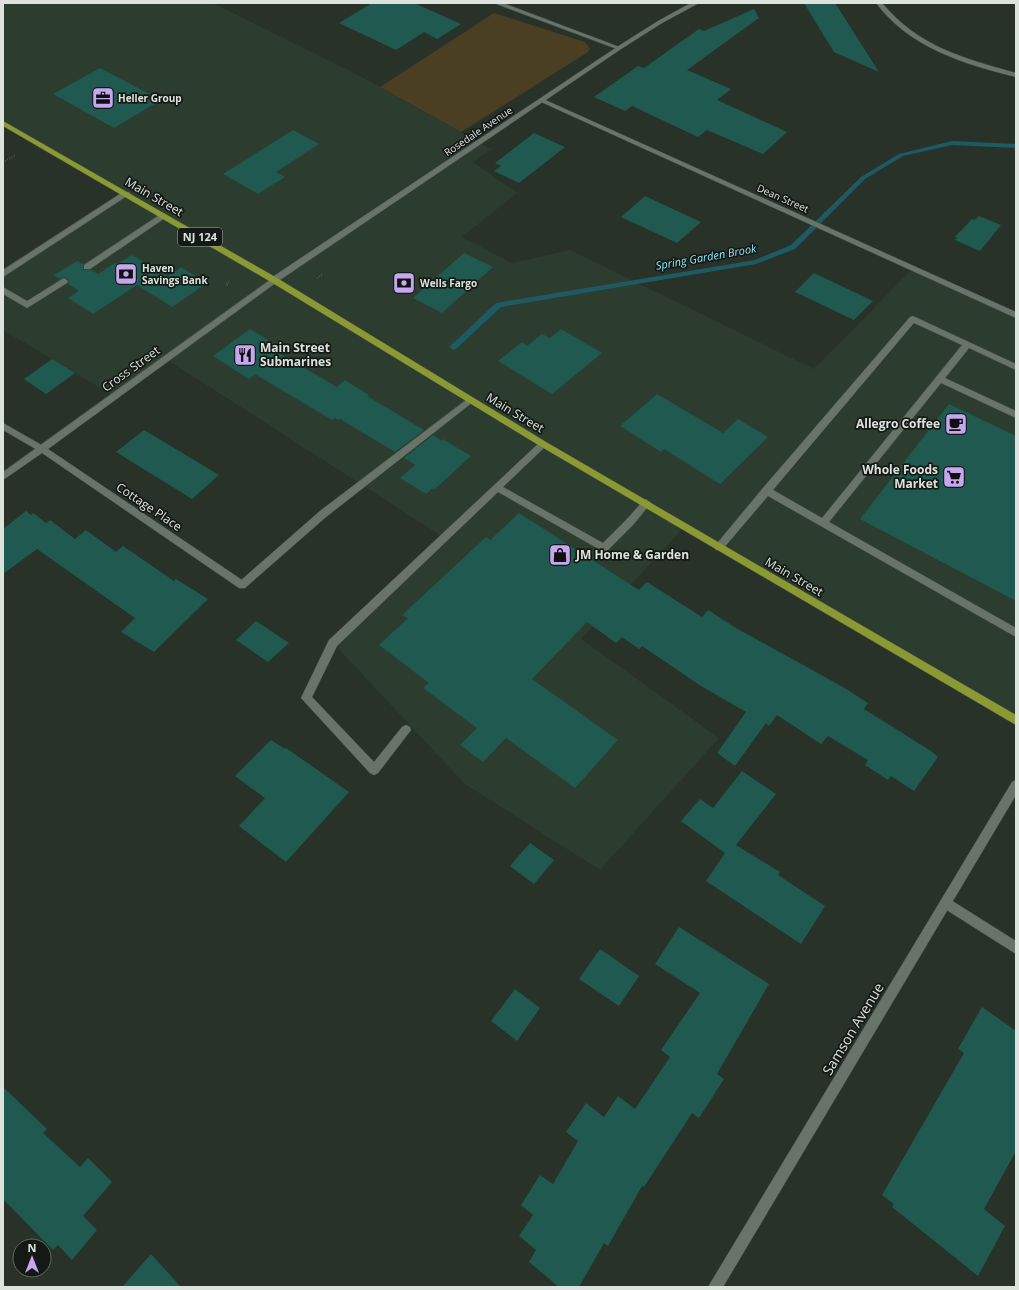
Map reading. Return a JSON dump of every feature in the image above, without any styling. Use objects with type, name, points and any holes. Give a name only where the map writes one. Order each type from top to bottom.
[{"type":"main road","name":"Main Street","points":[[3,123],[274,280],[543,444],[1016,720]]},
{"type":"street","points":[[497,3],[619,48]]},
{"type":"street","name":"Rosedale Avenue","points":[[274,280],[619,48],[660,22],[696,3]]},
{"type":"street","points":[[879,3],[888,16],[922,42],[966,62],[1016,75]]},
{"type":"street","name":"Dean Street","points":[[541,100],[1016,315]]},
{"type":"street","points":[[3,274],[126,194]]},
{"type":"street","points":[[86,267],[164,216]]},
{"type":"street","name":"Cross Street","points":[[3,477],[274,280]]},
{"type":"street","points":[[3,290],[27,306],[64,282]]},
{"type":"street","points":[[719,547],[913,319],[1016,367]]},
{"type":"street","points":[[823,523],[967,345]]},
{"type":"street","points":[[941,379],[1016,415]]},
{"type":"street","name":"Cottage Place","points":[[3,426],[42,449],[242,585],[323,514],[470,400]]},
{"type":"street","points":[[406,730],[374,770],[306,698],[333,643],[543,444]]},
{"type":"street","points":[[496,487],[604,548],[630,522],[646,503]]},
{"type":"street","points":[[766,490],[1016,633]]},
{"type":"street","name":"Samson Avenue","points":[[715,1287],[1016,785]]},
{"type":"street","points":[[946,903],[1016,948]]},
{"type":"path","points":[[3,162],[16,155]]},
{"type":"path","points":[[317,278],[322,275]]},
{"type":"path","points":[[229,282],[226,284],[229,286]]},
{"type":"shaded area","points":[[3,3],[213,3],[360,76],[491,149],[473,162],[517,193],[462,237],[512,263],[570,250],[814,369],[913,268],[1016,315],[1016,721],[685,526],[581,639],[719,738],[600,870],[465,784],[333,643],[443,537],[166,359],[114,396],[3,330],[3,276],[126,194],[3,123]]},
{"type":"shaded area","points":[[494,13],[585,42],[590,49],[588,52],[461,132],[380,87]]},
{"type":"building","points":[[370,3],[414,3],[461,24],[437,39],[424,32],[396,50],[339,23]]},
{"type":"building","points":[[804,3],[835,3],[879,72],[834,52]]},
{"type":"building","points":[[754,9],[759,18],[687,70],[731,89],[717,100],[787,132],[763,154],[707,130],[698,137],[632,106],[625,111],[594,97],[638,66],[644,68],[699,29],[704,31]]},
{"type":"building","points":[[100,68],[161,100],[114,128],[53,94]]},
{"type":"building","points":[[293,130],[319,144],[276,172],[285,177],[258,194],[223,174]]},
{"type":"building","points":[[534,133],[565,147],[519,183],[494,171],[501,166],[495,163]]},
{"type":"building","points":[[645,196],[701,222],[677,243],[621,217]]},
{"type":"building","points":[[979,216],[1001,225],[980,251],[955,240],[957,238],[955,237],[972,219],[975,220]]},
{"type":"building","name":"Wells Fargo","points":[[464,253],[493,267],[442,313],[413,298]]},
{"type":"building","points":[[132,255],[168,276],[181,267],[207,283],[172,307],[137,285],[93,314],[68,298],[79,291],[68,284],[69,280],[64,276],[60,279],[54,275],[77,261],[83,264],[83,270],[91,270],[98,274],[115,263],[117,264]]},
{"type":"building","points":[[814,273],[873,301],[854,320],[795,292]]},
{"type":"building","points":[[250,329],[282,348],[277,352],[337,387],[345,380],[369,395],[367,396],[424,430],[395,452],[340,419],[335,418],[332,420],[255,374],[249,379],[213,356]]},
{"type":"building","points":[[561,329],[602,353],[552,394],[498,361],[522,342],[527,346],[542,334],[550,338]]},
{"type":"building","points":[[52,359],[75,373],[46,394],[24,379]]},
{"type":"building","points":[[657,394],[723,433],[738,419],[768,437],[720,484],[664,449],[661,452],[620,426]]},
{"type":"building","name":"Whole Foods Market","points":[[949,404],[1016,436],[1016,601],[860,519]]},
{"type":"building","points":[[144,430],[219,475],[192,499],[116,452]]},
{"type":"building","points":[[433,435],[442,441],[443,439],[471,456],[435,489],[433,488],[426,494],[400,478],[415,465],[404,458]]},
{"type":"building","points":[[26,511],[31,515],[33,513],[46,523],[50,520],[75,539],[86,530],[116,552],[123,546],[174,581],[176,579],[208,599],[154,652],[121,632],[135,618],[37,549],[3,574],[3,529]]},
{"type":"building","points":[[519,513],[639,590],[647,582],[702,617],[708,610],[736,628],[843,687],[868,703],[864,709],[931,751],[938,757],[914,791],[891,776],[888,780],[865,765],[868,760],[828,736],[821,744],[777,715],[769,726],[766,723],[735,766],[717,753],[746,712],[701,686],[642,646],[639,649],[622,637],[616,643],[587,622],[532,679],[618,740],[575,788],[506,738],[483,762],[460,745],[477,728],[423,688],[429,683],[379,645],[408,618],[402,615],[486,537],[490,540]]},
{"type":"building","points":[[256,621],[289,643],[268,662],[236,640]]},
{"type":"building","points":[[271,740],[285,749],[286,748],[349,792],[286,862],[239,826],[265,798],[235,776]]},
{"type":"building","points":[[742,771],[776,794],[736,845],[780,872],[778,875],[825,906],[801,944],[706,881],[725,853],[681,821],[700,799],[713,808]]},
{"type":"building","points":[[530,843],[554,860],[534,884],[510,866]]},
{"type":"building","points":[[679,927],[769,984],[717,1074],[724,1079],[699,1118],[692,1113],[644,1187],[642,1186],[608,1246],[604,1243],[579,1287],[559,1287],[529,1262],[536,1250],[519,1236],[533,1215],[521,1205],[540,1175],[553,1184],[578,1141],[566,1132],[586,1103],[604,1117],[618,1096],[635,1109],[670,1057],[661,1050],[700,993],[655,964]]},
{"type":"building","points":[[600,949],[639,976],[619,1006],[579,979]]},
{"type":"building","points":[[515,989],[540,1008],[517,1041],[491,1021]]},
{"type":"building","points":[[982,1007],[1016,1031],[1016,1151],[984,1209],[1005,1226],[978,1276],[892,1207],[894,1204],[882,1195],[964,1053],[958,1049]]},
{"type":"building","points":[[3,1087],[47,1129],[43,1133],[80,1167],[88,1158],[112,1182],[83,1216],[97,1230],[72,1260],[58,1245],[53,1250],[52,1238],[41,1238],[3,1199]]},
{"type":"building","points":[[151,1254],[181,1287],[122,1287]]},
{"type":"waterway","name":"Spring Garden Brook","points":[[453,347],[499,305],[756,262],[793,247],[863,178],[901,155],[952,143],[1016,146]]},
{"type":"place","name":"Heller Group","points":[[103,98]]},
{"type":"place","name":"Haven Savings Bank","points":[[126,274]]},
{"type":"place","name":"Wells Fargo","points":[[404,283]]},
{"type":"place","name":"Main Street Submarines","points":[[245,355]]},
{"type":"place","name":"Allegro Coffee","points":[[956,424]]},
{"type":"place","name":"Whole Foods Market","points":[[954,477]]},
{"type":"place","name":"JM Home & Garden","points":[[560,555]]}]
